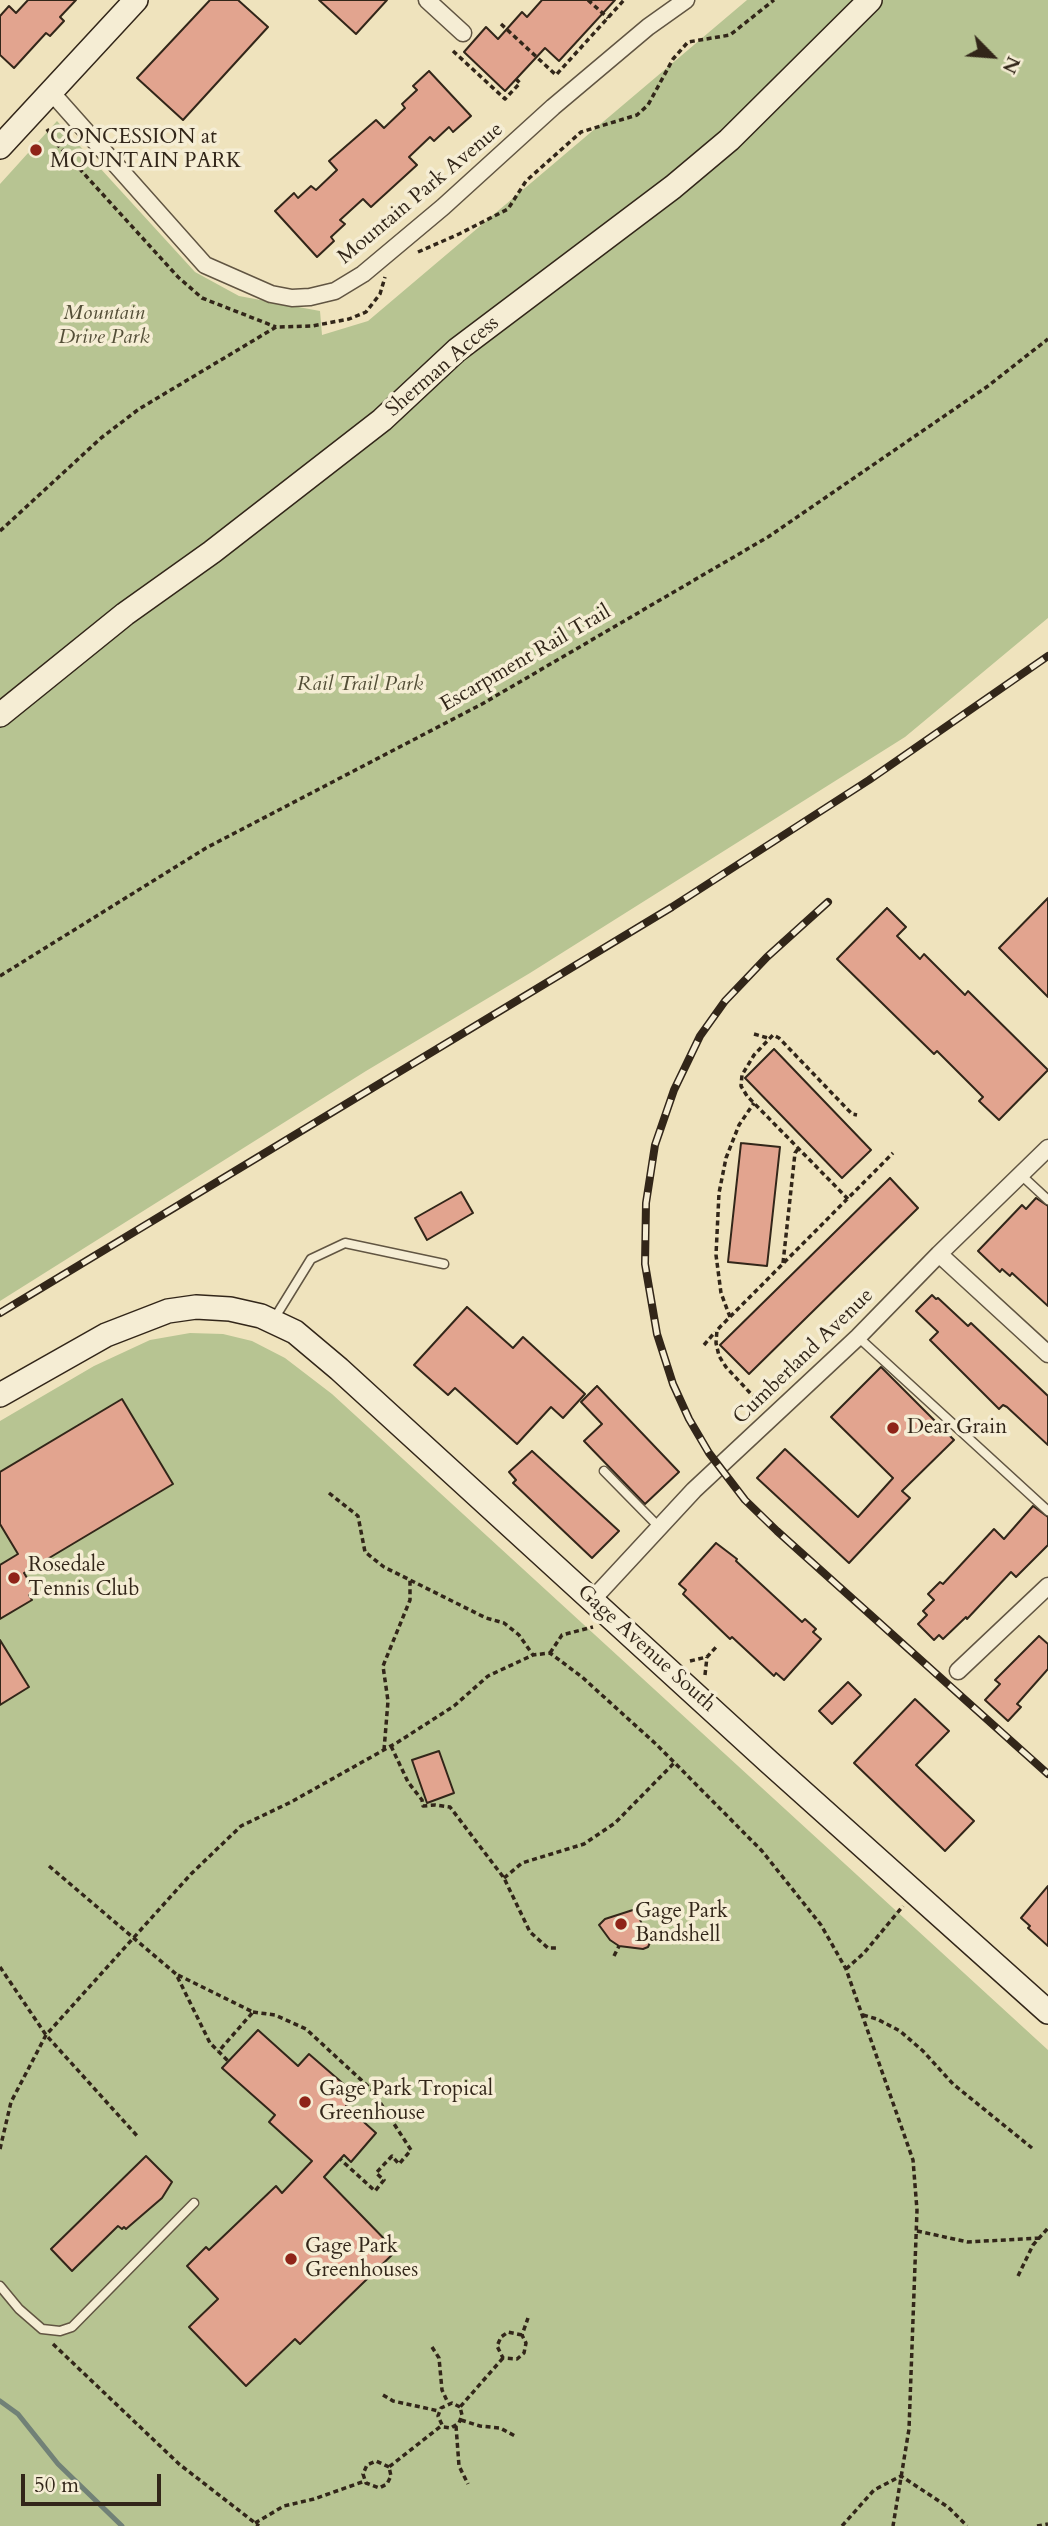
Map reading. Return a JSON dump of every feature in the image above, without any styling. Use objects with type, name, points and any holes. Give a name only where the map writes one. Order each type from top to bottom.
[{"type":"street","points":[[427,0],[463,33]]},
{"type":"street","name":"Mountain Park Avenue","points":[[52,93],[205,265],[271,294],[292,298],[310,297],[335,291],[363,274],[443,207],[553,107],[648,27],[686,0]]},
{"type":"street","name":"Sherman Access","points":[[0,715],[125,614],[212,552],[382,421],[457,350],[673,187],[729,140],[870,0]]},
{"type":"street","points":[[0,147],[52,93],[126,3]]},
{"type":"street","name":"Cumberland Avenue","points":[[599,1606],[659,1527],[694,1490],[858,1337],[1048,1147]]},
{"type":"street","points":[[939,1254],[1048,1354]]},
{"type":"street","name":"Gage Avenue South","points":[[0,1395],[107,1335],[168,1311],[187,1308],[230,1309],[261,1315],[295,1332],[1048,2012]]},
{"type":"street","points":[[958,1671],[1048,1586]]},
{"type":"lane","points":[[1020,1174],[1048,1200]]},
{"type":"lane","points":[[273,1321],[311,1259],[345,1243],[444,1264]]},
{"type":"lane","points":[[858,1337],[1048,1511]]},
{"type":"lane","points":[[604,1471],[659,1527]]},
{"type":"lane","points":[[0,2287],[19,2309],[42,2329],[60,2331],[72,2327],[194,2203]]},
{"type":"path","points":[[588,0],[608,18]]},
{"type":"path","points":[[501,24],[556,75],[624,0]]},
{"type":"path","points":[[453,51],[505,99],[520,83],[516,79]]},
{"type":"path","points":[[47,129],[56,143],[177,277],[202,298],[276,327]]},
{"type":"path","name":"Escarpment Rail Trail","points":[[0,976],[206,848],[482,704],[768,537],[988,386],[1048,339]]},
{"type":"path","points":[[754,1034],[768,1038]]},
{"type":"path","points":[[848,1199],[743,1091],[741,1081],[754,1055],[773,1035],[779,1038],[852,1114],[858,1115]]},
{"type":"path","points":[[730,1317],[721,1293],[716,1255],[719,1193],[730,1147],[739,1125],[754,1103]]},
{"type":"path","points":[[782,1265],[795,1153],[798,1149]]},
{"type":"path","points":[[704,1345],[893,1153]]},
{"type":"path","points":[[717,1331],[719,1356],[726,1367],[752,1395],[780,1409]]},
{"type":"path","points":[[329,1493],[358,1516],[365,1552],[384,1567],[486,1618],[504,1623],[519,1635],[533,1655]]},
{"type":"path","points":[[384,1750],[388,1701],[383,1666],[410,1600],[410,1580]]},
{"type":"path","points":[[550,1653],[562,1635],[593,1628],[599,1606]]},
{"type":"path","points":[[674,1675],[690,1660],[707,1657],[717,1646]]},
{"type":"path","points":[[0,2149],[11,2102],[46,2035],[191,1874],[241,1826],[291,1802],[391,1746],[453,1706],[488,1676],[533,1655],[550,1653],[582,1677],[674,1763],[762,1851],[821,1925],[846,1969],[913,2160],[918,2210],[909,2429],[893,2526]]},
{"type":"path","points":[[391,1746],[423,1806],[450,1807],[504,1878],[530,1932],[548,1948],[556,1948]]},
{"type":"path","points":[[504,1878],[522,1863],[584,1844],[615,1823],[674,1763]]},
{"type":"path","points":[[49,1866],[176,1975],[253,2012],[275,2014],[306,2029],[372,2091],[411,2150],[399,2164],[392,2155],[384,2164],[376,2174],[384,2180],[375,2191],[340,2159]]},
{"type":"path","points":[[846,1969],[864,1953],[915,1893]]},
{"type":"path","points":[[614,1956],[619,1946]]},
{"type":"path","points":[[0,1967],[46,2035],[139,2138]]},
{"type":"path","points":[[176,1975],[209,2043],[228,2061]]},
{"type":"path","points":[[218,2053],[253,2012]]},
{"type":"path","points":[[863,2015],[900,2031],[923,2051],[953,2084],[1031,2148]]},
{"type":"path","points":[[1018,2276],[1033,2245],[1048,2228]]},
{"type":"path","points":[[917,2231],[968,2242],[1040,2238]]},
{"type":"path","points":[[522,2335],[508,2332],[500,2337],[498,2350],[503,2358],[512,2360],[521,2356],[526,2343],[522,2335],[528,2318]]},
{"type":"path","points":[[47,2339],[179,2464],[257,2525],[284,2506],[314,2499],[365,2481]]},
{"type":"path","points":[[432,2347],[439,2358],[442,2390],[448,2403],[460,2407]]},
{"type":"path","points":[[448,2403],[439,2411],[438,2420],[441,2426],[447,2428],[456,2426],[461,2420],[460,2407],[503,2358]]},
{"type":"path","points":[[383,2395],[393,2401],[439,2411]]},
{"type":"path","points":[[461,2420],[500,2428],[517,2437]]},
{"type":"path","points":[[388,2467],[441,2426]]},
{"type":"path","points":[[456,2426],[459,2466],[468,2484]]},
{"type":"path","points":[[381,2461],[388,2467],[390,2480],[383,2487],[374,2488],[365,2481],[365,2469],[371,2463],[381,2461]]},
{"type":"path","points":[[845,2525],[874,2490],[901,2476]]},
{"type":"path","points":[[901,2476],[948,2507],[967,2526]]},
{"type":"path","points":[[1037,2526],[1048,2524]]},
{"type":"green space","name":"Rail Trail Park","points":[[747,0],[1048,0],[1048,618],[905,737],[0,1301],[0,184],[57,121],[195,272],[239,296],[320,311],[322,335],[368,321]]},
{"type":"green space","points":[[190,1333],[223,1334],[252,1341],[285,1358],[332,1394],[1048,2050],[1048,2526],[0,2526],[0,1421],[94,1366],[150,1340]]},
{"type":"building","points":[[28,0],[76,0],[60,17],[64,21],[50,36],[46,33],[14,68],[0,55],[0,16],[9,6],[16,13]]},
{"type":"building","points":[[210,0],[238,0],[268,27],[183,120],[137,78]]},
{"type":"building","points":[[319,0],[387,0],[356,34]]},
{"type":"building","points":[[542,0],[615,0],[559,61],[545,48],[505,91],[464,52],[486,27],[498,39],[522,12],[527,17]]},
{"type":"building","points":[[429,71],[471,116],[453,132],[449,127],[434,141],[430,137],[409,157],[417,165],[371,207],[363,199],[340,220],[345,224],[331,237],[334,241],[317,257],[275,211],[294,193],[298,198],[311,186],[316,190],[337,170],[329,161],[376,120],[384,128],[405,108],[402,104],[417,90],[413,86]]},
{"type":"building","points":[[1048,898],[1048,997],[999,948]]},
{"type":"building","points":[[887,908],[906,927],[897,936],[920,959],[924,954],[965,995],[968,991],[1048,1070],[999,1120],[979,1101],[983,1097],[937,1051],[934,1054],[837,959]]},
{"type":"building","points":[[774,1049],[871,1150],[842,1178],[745,1078]]},
{"type":"building","points":[[741,1143],[780,1147],[767,1266],[728,1262]]},
{"type":"building","points":[[890,1178],[918,1208],[749,1374],[720,1345]]},
{"type":"building","points":[[461,1192],[473,1213],[427,1240],[415,1218]]},
{"type":"building","points":[[1036,1198],[1048,1206],[1048,1306],[1012,1273],[1010,1276],[1002,1269],[1000,1272],[978,1251],[1022,1205],[1026,1209]]},
{"type":"building","points":[[932,1295],[968,1326],[971,1323],[1048,1396],[1048,1445],[1007,1407],[1003,1405],[999,1409],[930,1340],[938,1332],[916,1311]]},
{"type":"building","points":[[467,1307],[513,1348],[523,1337],[585,1394],[563,1418],[551,1407],[517,1444],[455,1388],[448,1395],[414,1365]]},
{"type":"building","points":[[881,1367],[954,1440],[902,1491],[910,1498],[849,1563],[757,1478],[785,1449],[858,1517],[893,1478],[831,1417]]},
{"type":"building","points":[[597,1386],[679,1472],[645,1504],[584,1441],[602,1424],[581,1402]]},
{"type":"building","points":[[122,1399],[173,1484],[24,1573],[35,1591],[29,1595],[32,1600],[0,1619],[0,1565],[18,1554],[0,1524],[0,1472]]},
{"type":"building","points":[[532,1451],[619,1531],[592,1558],[513,1483],[516,1480],[509,1472]]},
{"type":"building","points":[[1033,1506],[1048,1517],[1048,1545],[1016,1577],[1011,1572],[967,1619],[966,1617],[943,1639],[939,1635],[934,1640],[918,1624],[927,1615],[923,1611],[934,1600],[928,1594],[940,1582],[943,1584],[994,1529],[1004,1539]]},
{"type":"building","points":[[716,1543],[737,1559],[736,1561],[802,1622],[805,1619],[816,1629],[813,1632],[821,1639],[784,1680],[776,1673],[774,1676],[732,1637],[730,1639],[683,1594],[686,1590],[679,1584]]},
{"type":"building","points":[[1039,1636],[1048,1644],[1048,1669],[1017,1704],[1021,1707],[1008,1721],[985,1700],[1000,1684],[995,1680]]},
{"type":"building","points":[[0,1640],[29,1687],[0,1705]]},
{"type":"building","points":[[848,1682],[861,1695],[832,1724],[819,1711]]},
{"type":"building","points":[[915,1699],[949,1731],[916,1765],[974,1821],[945,1851],[854,1763]]},
{"type":"building","points":[[439,1751],[454,1793],[427,1803],[412,1760]]},
{"type":"building","points":[[1048,1886],[1048,1946],[1021,1918]]},
{"type":"building","name":"Gage Park Bandshell","points":[[636,1909],[646,1935],[652,1938],[648,1947],[643,1949],[619,1946],[610,1940],[599,1925],[605,1919]]},
{"type":"building","points":[[258,2030],[298,2066],[309,2054],[347,2087],[344,2090],[353,2098],[346,2106],[376,2133],[351,2162],[344,2155],[324,2177],[396,2251],[300,2344],[295,2339],[246,2386],[189,2327],[218,2299],[187,2266],[206,2247],[209,2250],[276,2186],[282,2193],[312,2161],[269,2122],[275,2115],[222,2068]]},
{"type":"building","points":[[146,2156],[172,2182],[162,2198],[126,2229],[118,2226],[72,2271],[51,2249]]},
{"type":"waterway","points":[[0,2401],[18,2414],[58,2464],[122,2526]]},
{"type":"railway","points":[[0,1313],[672,907],[869,780],[1048,656]]},
{"type":"railway","points":[[828,902],[767,957],[725,1001],[700,1036],[674,1090],[655,1145],[646,1203],[645,1264],[657,1334],[673,1384],[689,1419],[709,1453],[745,1500],[1048,1774]]},
{"type":"place","name":"CONCESSION at MOUNTAIN PARK","points":[[36,150]]},
{"type":"place","name":"Dear Grain","points":[[893,1428]]},
{"type":"place","name":"Rosedale Tennis Club","points":[[14,1578]]},
{"type":"place","name":"Gage Park Bandshell","points":[[621,1924]]},
{"type":"place","name":"Gage Park Tropical Greenhouse","points":[[305,2102]]},
{"type":"place","name":"Gage Park Greenhouses","points":[[291,2259]]},
{"type":"park label","name":"Mountain Drive Park","points":[[104,326]]}]
